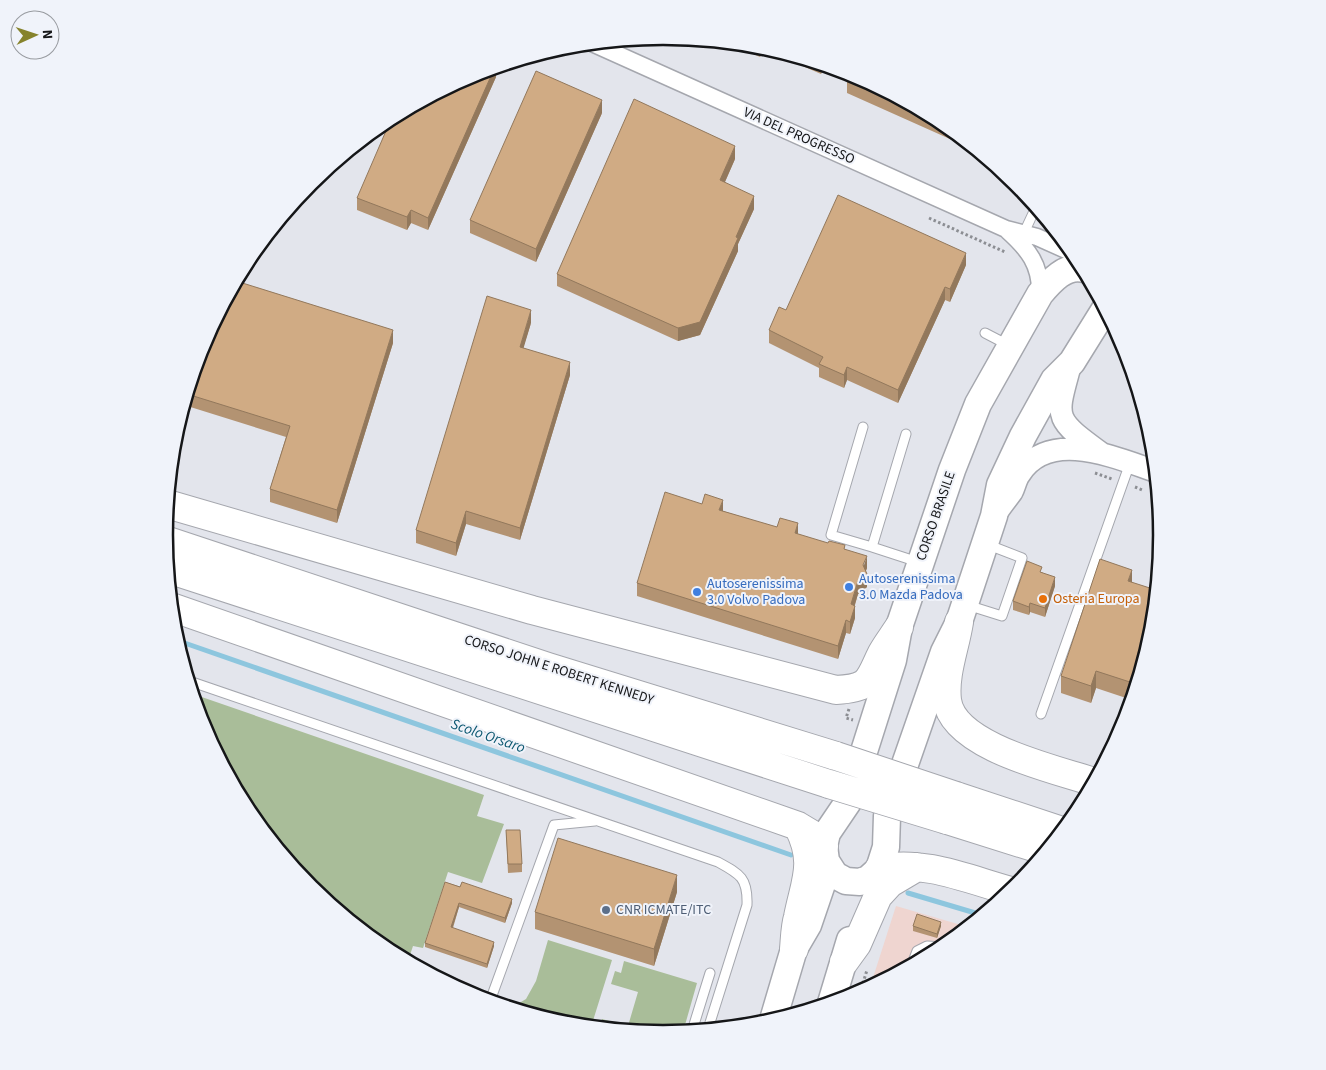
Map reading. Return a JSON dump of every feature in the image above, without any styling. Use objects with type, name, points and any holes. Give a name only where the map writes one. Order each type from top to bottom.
[{"type":"highway","points":[[174,506],[532,610],[836,690],[856,689],[872,677],[882,652],[899,627]]},
{"type":"highway","name":"CORSO JOHN E ROBERT KENNEDY","points":[[173,543],[548,668],[836,756],[951,808]]},
{"type":"highway","name":"CORSO JOHN E ROBERT KENNEDY","points":[[174,571],[829,784],[951,808]]},
{"type":"highway","points":[[179,610],[798,826],[818,838],[825,853]]},
{"type":"highway","points":[[962,613],[946,683],[947,703],[961,728],[973,737],[1008,753],[1087,780]]},
{"type":"highway","points":[[951,808],[1054,829]]},
{"type":"highway","points":[[951,808],[1039,848]]},
{"type":"highway","points":[[794,949],[797,918],[809,878],[808,854],[798,826]]},
{"type":"highway","points":[[878,865],[917,867],[1001,888]]},
{"type":"highway","points":[[844,962],[858,944],[878,896],[890,883],[917,867]]},
{"type":"main road","name":"CORSO BRASILE","points":[[775,1012],[794,949],[808,925],[823,881],[825,853],[830,828],[848,802],[893,660],[899,627],[952,470],[975,412],[1040,294],[1051,281],[1063,272],[1073,269]]},
{"type":"main road","points":[[835,994],[878,865],[887,816],[944,652],[962,613],[994,516],[1000,485],[1023,436],[1054,380],[1072,362],[1101,316]]},
{"type":"main road","points":[[825,853],[835,875],[846,881],[860,882],[878,865]]},
{"type":"street","name":"VIA DEL PROGRESSO","points":[[604,49],[1022,237],[1044,239],[1058,246]]},
{"type":"street","points":[[1022,237],[1036,264],[1040,294]]},
{"type":"street","points":[[1072,362],[1061,396],[1060,411],[1064,424],[1103,454]]},
{"type":"street","points":[[994,516],[1012,491],[1020,474],[1040,455],[1068,449],[1103,454],[1149,469]]},
{"type":"lane","points":[[1022,237],[1033,214]]},
{"type":"lane","points":[[985,333],[1010,346]]},
{"type":"lane","points":[[863,427],[831,534],[920,563]]},
{"type":"lane","points":[[872,547],[906,434]]},
{"type":"lane","points":[[1041,714],[1130,463]]},
{"type":"lane","points":[[962,613],[1002,616],[1022,558],[985,543]]},
{"type":"lane","points":[[196,683],[598,820],[718,862],[740,873],[747,890],[747,905],[710,1023]]},
{"type":"lane","points":[[492,994],[554,825],[598,820]]},
{"type":"lane","points":[[916,954],[917,951],[929,946]]},
{"type":"lane","points":[[694,1024],[710,973]]},
{"type":"path","points":[[929,218],[1006,253]]},
{"type":"shaded area","points":[[896,906],[960,925],[908,959],[873,977]]},
{"type":"green space","points":[[200,697],[484,795],[477,816],[504,824],[482,883],[448,872],[423,948],[413,946],[410,954],[365,924],[340,903],[295,858],[274,833],[239,780],[210,723]]},
{"type":"green space","points":[[548,940],[612,960],[593,1020],[567,1016],[519,1003],[526,999],[536,981]]},
{"type":"green space","points":[[624,961],[697,983],[685,1024],[629,1024],[638,992],[611,984],[615,971],[621,973]]},
{"type":"green space","points":[[602,1019],[615,1022],[601,1021]]},
{"type":"building","points":[[536,71],[602,100],[536,249],[470,220]]},
{"type":"building","points":[[491,76],[428,218],[411,210],[407,217],[357,198],[386,132],[446,96]]},
{"type":"building","points":[[634,99],[735,146],[720,180],[754,196],[736,237],[738,238],[700,322],[678,328],[557,274]]},
{"type":"building","points":[[838,195],[966,253],[950,289],[945,287],[898,390],[847,367],[844,375],[819,364],[823,357],[769,330],[779,307],[786,310]]},
{"type":"building","points":[[243,283],[393,330],[337,510],[270,489],[290,426],[193,396],[210,347]]},
{"type":"building","points":[[487,296],[531,310],[520,347],[570,362],[520,528],[466,511],[456,543],[416,530]]},
{"type":"building","points":[[665,492],[702,504],[705,494],[723,500],[719,510],[777,527],[780,518],[798,523],[795,533],[828,543],[829,541],[845,545],[844,549],[867,556],[863,565],[867,574],[858,581],[851,604],[855,606],[850,622],[846,620],[838,646],[637,583]]},
{"type":"building","points":[[1100,559],[1132,570],[1128,581],[1150,588],[1144,631],[1130,682],[1096,671],[1091,686],[1061,676]]},
{"type":"building","points":[[1027,561],[1042,567],[1040,572],[1055,577],[1045,608],[1030,603],[1029,607],[1013,601]]},
{"type":"building","points":[[506,830],[520,830],[522,864],[508,864]]},
{"type":"building","name":"CNR ICMATE/ITC","points":[[558,838],[677,875],[654,949],[535,912]]},
{"type":"building","points":[[445,882],[460,887],[462,882],[512,899],[505,918],[459,903],[451,927],[494,942],[487,964],[425,943]]},
{"type":"building","points":[[917,914],[941,922],[937,934],[913,926]]},
{"type":"waterway","name":"Scolo Orsaro","points":[[185,643],[791,855]]},
{"type":"waterway","name":"Scolo Orsaro","points":[[908,893],[974,913]]},
{"type":"place","name":"Autoserenissima 3.0 Mazda Padova","points":[[849,587]]},
{"type":"place","name":"Autoserenissima 3.0 Volvo Padova","points":[[697,592]]},
{"type":"place","name":"Osteria Europa","points":[[1043,599]]},
{"type":"place","name":"CNR ICMATE/ITC","points":[[606,910]]}]
